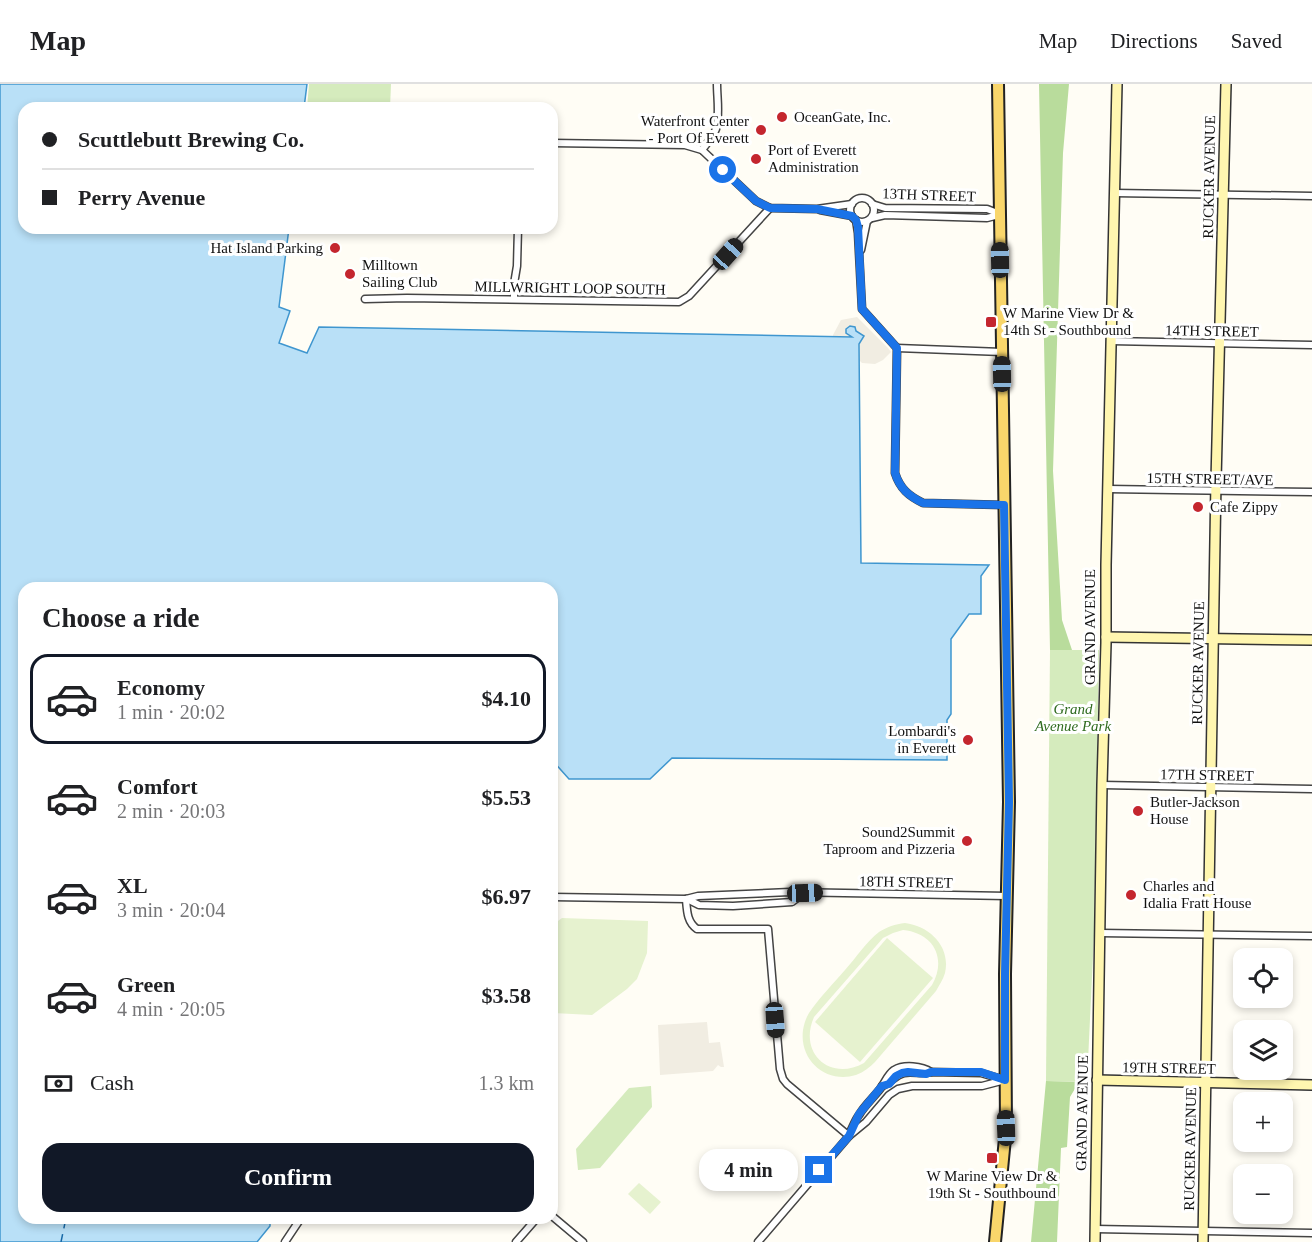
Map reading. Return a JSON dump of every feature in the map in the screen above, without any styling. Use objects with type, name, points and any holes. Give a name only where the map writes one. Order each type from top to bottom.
[{"type":"main road","points":[[995,1242],[1006,1128],[1005,974],[1009,802],[998,84]]},
{"type":"street","points":[[702,150],[716,128],[717,84]]},
{"type":"street","name":"GRAND AVENUE","points":[[1095,1242],[1106,565],[1117,84]]},
{"type":"street","name":"RUCKER AVENUE","points":[[1203,1242],[1216,491],[1226,84]]},
{"type":"street","points":[[558,143],[685,145],[702,150],[756,201],[770,208],[817,209],[852,204]]},
{"type":"street","points":[[1114,193],[1312,196]]},
{"type":"street","points":[[860,256],[869,219],[874,211],[872,204],[863,198],[856,200],[850,210],[858,227],[862,309],[897,348],[895,473],[898,483],[904,491],[923,503],[1004,505]]},
{"type":"street","name":"13TH STREET","points":[[872,204],[885,207],[987,209],[1000,214]]},
{"type":"street","name":"MILLWRIGHT LOOP SOUTH","points":[[365,298],[679,302],[689,296],[770,208]]},
{"type":"street","points":[[817,209],[854,218],[861,222],[869,219]]},
{"type":"street","name":"13TH STREET","points":[[869,219],[885,215],[987,218],[1000,214]]},
{"type":"street","points":[[514,299],[518,234]]},
{"type":"street","name":"14TH STREET","points":[[1111,341],[1312,345]]},
{"type":"street","points":[[897,348],[1002,352]]},
{"type":"street","name":"15TH STREET/AVE","points":[[1108,489],[1312,492]]},
{"type":"street","points":[[1106,637],[1312,640]]},
{"type":"street","name":"17TH STREET","points":[[1102,785],[1312,789]]},
{"type":"street","name":"18TH STREET","points":[[686,899],[698,896],[790,892],[1007,896]]},
{"type":"street","name":"18TH STREET","points":[[686,899],[699,905],[733,906],[792,902],[805,893]]},
{"type":"street","points":[[558,897],[686,899],[691,925],[697,929],[768,929],[777,1045],[783,1078],[787,1084],[849,1136]]},
{"type":"street","points":[[1100,933],[1312,936]]},
{"type":"street","points":[[849,1136],[859,1114],[888,1075],[902,1067],[925,1068],[931,1072],[981,1072],[1005,1080]]},
{"type":"street","points":[[758,1242],[849,1136],[866,1122],[889,1095],[898,1089],[912,1086],[982,1086],[1005,1080]]},
{"type":"street","name":"19TH STREET","points":[[1097,1080],[1312,1085]]},
{"type":"street","points":[[558,1221],[583,1242]]},
{"type":"street","points":[[285,1242],[297,1224]]},
{"type":"street","points":[[516,1242],[532,1224]]},
{"type":"street","points":[[1095,1229],[1312,1233]]},
{"type":"green space","points":[[309,84],[391,84],[390,102],[308,102]]},
{"type":"green space","points":[[1039,84],[1069,84],[1063,153],[1053,471],[1062,620],[1072,650],[1050,650]]},
{"type":"green space","name":"Grand Avenue Park","points":[[1050,650],[1099,650],[1094,935],[1087,1082],[1046,1081]]},
{"type":"green space","points":[[562,918],[648,921],[647,953],[637,979],[592,1015],[558,1013],[558,921]]},
{"type":"green space","points":[[905,923],[923,928],[937,939],[945,955],[945,973],[942,980],[936,991],[869,1068],[856,1075],[845,1077],[825,1073],[810,1060],[803,1041],[803,1030],[808,1015],[874,936],[894,925]],"holes":[[[903,930],[914,932],[930,942],[938,957],[938,966],[932,985],[864,1063],[840,1069],[820,1061],[810,1042],[810,1030],[814,1017],[883,938]]]},
{"type":"green space","points":[[887,938],[933,978],[860,1062],[815,1022]]},
{"type":"green space","points":[[1046,1081],[1079,1082],[1070,1097],[1067,1147],[1061,1148],[1057,1242],[1031,1242]]},
{"type":"green space","points":[[651,1086],[652,1107],[600,1168],[578,1170],[576,1149],[629,1088]]},
{"type":"green space","points":[[639,1183],[661,1202],[650,1214],[628,1194]]},
{"type":"shaded area","points":[[857,317],[891,352],[875,364],[857,362],[833,340],[833,335],[841,320]]},
{"type":"shaded area","points":[[707,1022],[709,1043],[720,1042],[724,1067],[718,1065],[713,1071],[660,1075],[658,1025]]},
{"type":"water","points":[[0,84],[307,84],[305,102],[18,102],[18,234],[288,234],[279,307],[290,311],[279,343],[307,353],[319,327],[852,337],[846,333],[846,329],[850,326],[855,327],[856,331],[864,336],[859,344],[861,563],[989,565],[981,576],[981,614],[969,614],[951,639],[951,714],[947,720],[947,760],[672,758],[650,779],[569,779],[558,767],[558,582],[18,582],[18,1224],[270,1224],[270,1226],[257,1242],[0,1242]]},
{"type":"ferry route","points":[[61,1242],[65,1224]]},
{"type":"place","name":"OceanGate, Inc.","points":[[782,117]]},
{"type":"place","name":"Waterfront Center - Port Of Everett","points":[[761,130]]},
{"type":"place","name":"Port of Everett Administration","points":[[756,159]]},
{"type":"place","name":"Hat Island Parking","points":[[335,248]]},
{"type":"place","name":"Milltown Sailing Club","points":[[350,274]]},
{"type":"place","name":"W Marine View Dr & 14th St - Southbound","points":[[991,322]]},
{"type":"place","name":"Cafe Zippy","points":[[1198,507]]},
{"type":"place","name":"Lombardi's in Everett","points":[[968,740]]},
{"type":"place","name":"Butler-Jackson House","points":[[1138,811]]},
{"type":"place","name":"Sound2Summit Taproom and Pizzeria","points":[[967,841]]},
{"type":"place","name":"Charles and Idalia Fratt House","points":[[1131,895]]},
{"type":"place","name":"W Marine View Dr & 19th St - Southbound","points":[[992,1158]]},
{"type":"route","points":[[723,170],[756,201],[770,208],[817,209],[852,216],[856,220],[862,309],[897,348],[895,473],[898,483],[904,491],[923,503],[1004,505],[1009,802],[1005,1080],[981,1072],[902,1073],[889,1084],[882,1086],[859,1114],[849,1136],[819,1170]]}]
